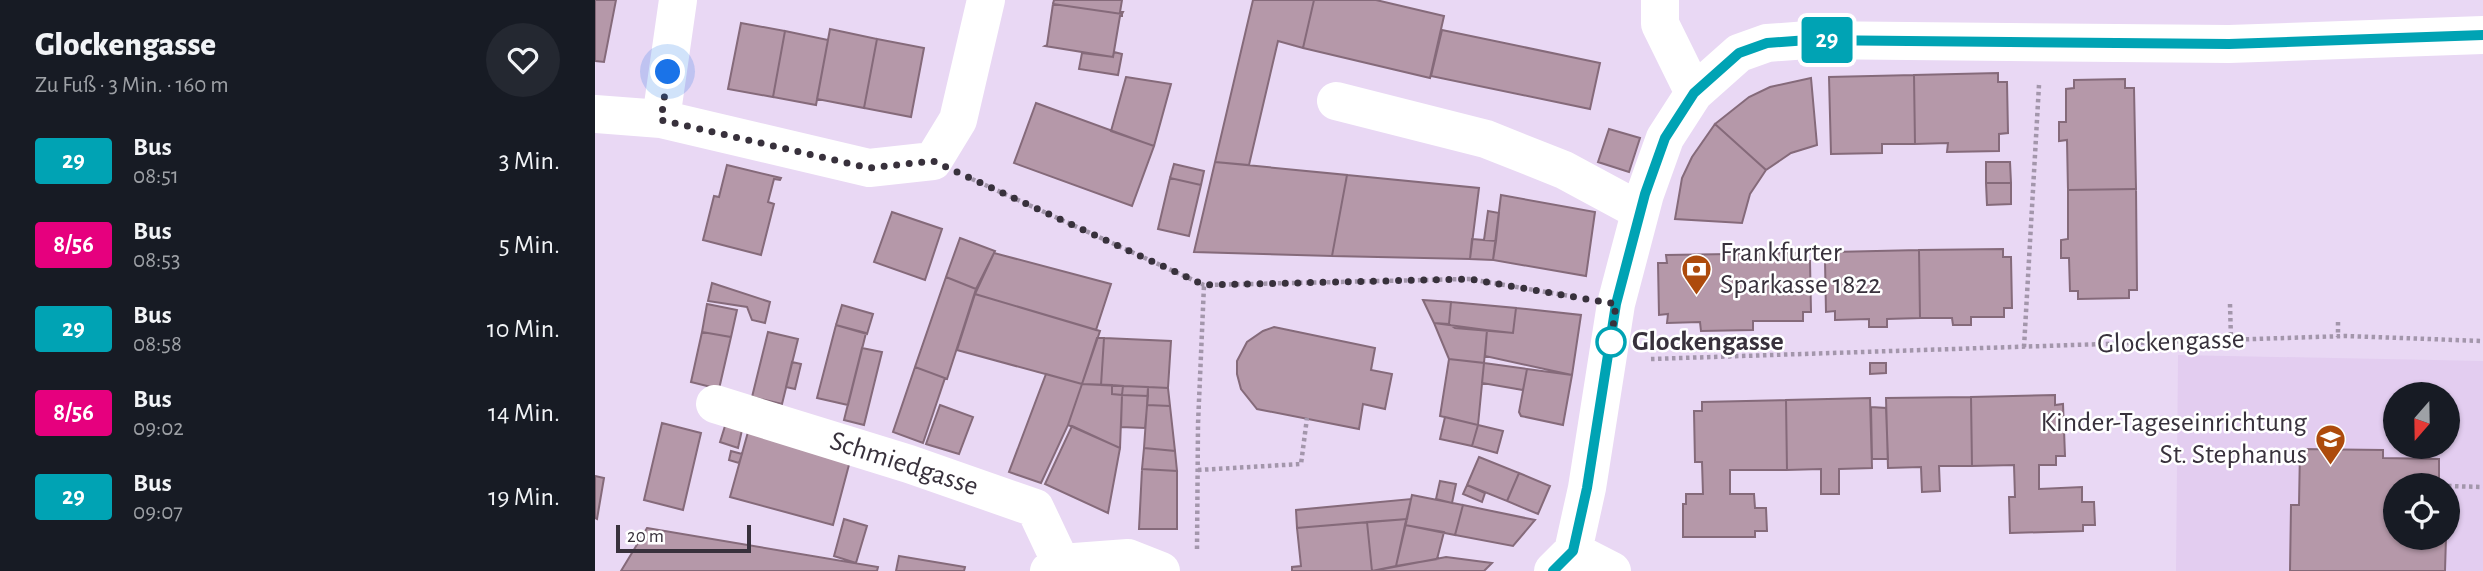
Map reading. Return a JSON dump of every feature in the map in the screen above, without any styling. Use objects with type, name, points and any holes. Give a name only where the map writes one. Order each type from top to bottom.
[{"type":"street","points":[[661,120],[678,0]]},
{"type":"street","points":[[595,114],[661,120],[869,168],[933,161],[958,120],[986,0]]},
{"type":"street","points":[[1660,0],[1660,24],[1694,93]]},
{"type":"street","points":[[1612,571],[1563,561],[1587,488],[1616,304],[1640,211],[1665,138],[1694,93],[1739,53],[1767,43],[1808,40],[2229,44],[2483,35]]},
{"type":"street","points":[[1336,101],[1486,139],[1565,170],[1640,211]]},
{"type":"street","name":"Schmiedgasse","points":[[715,404],[909,464],[1035,508],[1055,567]]},
{"type":"street","points":[[1055,567],[1128,558],[1161,571]]},
{"type":"path","points":[[2024,347],[2041,42]]},
{"type":"path","points":[[933,161],[1204,285],[1469,279],[1616,304]]},
{"type":"path","points":[[1197,558],[1198,424],[1204,285]]},
{"type":"path","points":[[2230,304],[2231,340]]},
{"type":"path","points":[[2337,322],[2338,337]]},
{"type":"path","name":"Glockengasse","points":[[1608,360],[2338,337],[2483,341]]},
{"type":"path","points":[[1198,470],[1301,464],[1307,418]]},
{"type":"path","points":[[2460,486],[2483,487]]},
{"type":"shaded area","name":"Kinder-Tageseinrichtung St. Stephanus","points":[[2178,355],[2483,361],[2483,571],[2176,571]]},
{"type":"building","points":[[595,0],[616,0],[604,62],[595,61]]},
{"type":"building","points":[[1054,0],[1122,0],[1120,12],[1123,12],[1122,14],[1053,4]]},
{"type":"building","points":[[1253,0],[1314,0],[1303,48],[1278,41],[1249,165],[1215,162]]},
{"type":"building","points":[[1314,0],[1376,0],[1444,16],[1430,78],[1303,48]]},
{"type":"building","points":[[1053,4],[1122,14],[1113,57],[1045,46]]},
{"type":"building","points":[[741,23],[785,31],[773,97],[728,89]]},
{"type":"building","points":[[830,29],[877,39],[864,108],[817,99]]},
{"type":"building","points":[[1442,30],[1600,63],[1590,109],[1431,76]]},
{"type":"building","points":[[785,31],[828,40],[816,105],[773,97]]},
{"type":"building","points":[[877,39],[924,48],[911,117],[864,108]]},
{"type":"building","points":[[1114,52],[1122,54],[1118,75],[1079,69],[1082,53],[1113,57]]},
{"type":"building","points":[[1998,73],[1998,82],[2007,82],[2008,133],[1999,134],[1999,151],[1947,152],[1948,143],[1915,144],[1914,75]]},
{"type":"building","points":[[1914,75],[1915,144],[1882,144],[1882,153],[1831,154],[1829,77]]},
{"type":"building","points":[[1126,77],[1171,84],[1154,146],[1111,131]]},
{"type":"building","points":[[1811,78],[1817,145],[1791,153],[1766,170],[1715,124],[1749,97],[1770,87]]},
{"type":"building","points":[[2125,79],[2125,88],[2134,88],[2136,189],[2068,190],[2067,140],[2059,141],[2059,122],[2066,122],[2066,89],[2074,88],[2074,80]]},
{"type":"building","points":[[1036,103],[1154,146],[1132,206],[1014,163]]},
{"type":"building","points":[[1715,124],[1766,170],[1750,194],[1742,223],[1675,219],[1682,178],[1692,157]]},
{"type":"building","points":[[1609,129],[1640,138],[1629,172],[1598,162]]},
{"type":"building","points":[[1215,162],[1347,175],[1332,256],[1194,252]]},
{"type":"building","points":[[1986,162],[2010,162],[2011,183],[1986,183]]},
{"type":"building","points":[[1174,164],[1204,171],[1201,185],[1170,178]]},
{"type":"building","points":[[727,165],[781,178],[774,179],[768,202],[774,204],[761,255],[703,240],[714,196],[719,197]]},
{"type":"building","points":[[1347,175],[1479,188],[1470,259],[1332,256]]},
{"type":"building","points":[[1170,178],[1201,185],[1189,236],[1158,229]]},
{"type":"building","points":[[1986,183],[2011,183],[2011,204],[1987,205]]},
{"type":"building","points":[[2136,189],[2137,290],[2129,290],[2129,298],[2078,299],[2078,291],[2070,291],[2069,258],[2061,258],[2061,240],[2068,239],[2068,190]]},
{"type":"building","points":[[1501,195],[1595,212],[1586,276],[1493,260]]},
{"type":"building","points":[[1488,211],[1499,213],[1496,241],[1484,240]]},
{"type":"building","points":[[892,212],[942,229],[925,280],[874,262]]},
{"type":"building","points":[[960,238],[995,251],[976,289],[946,277]]},
{"type":"building","points":[[1472,239],[1496,241],[1493,260],[1470,259]]},
{"type":"building","points":[[2003,249],[2003,257],[2011,257],[2012,308],[2004,308],[2004,317],[1971,317],[1971,325],[1953,325],[1952,318],[1920,318],[1919,250]]},
{"type":"building","points":[[1919,250],[1920,318],[1887,319],[1887,327],[1869,327],[1869,319],[1835,320],[1835,311],[1826,312],[1825,261],[1835,260],[1834,252]]},
{"type":"building","points":[[994,253],[1111,284],[1096,330],[975,294]]},
{"type":"building","points":[[1802,253],[1802,261],[1810,261],[1811,312],[1803,312],[1803,321],[1753,321],[1753,330],[1701,331],[1700,322],[1667,323],[1668,314],[1659,315],[1658,263],[1667,263],[1666,255]]},
{"type":"building","points":[[946,277],[976,289],[947,379],[915,367]]},
{"type":"building","points":[[712,283],[770,302],[765,323],[752,320],[747,307],[708,301]]},
{"type":"building","points":[[975,294],[1100,331],[1082,384],[957,350]]},
{"type":"building","points":[[1423,300],[1451,302],[1449,324],[1434,323]]},
{"type":"building","points":[[1451,302],[1516,308],[1513,333],[1455,328],[1449,324]]},
{"type":"building","points":[[707,304],[737,310],[731,337],[702,332]]},
{"type":"building","points":[[842,305],[873,314],[867,334],[836,325]]},
{"type":"building","points":[[1516,308],[1581,315],[1572,375],[1485,356],[1487,330],[1513,333]]},
{"type":"building","points":[[1434,323],[1487,330],[1484,363],[1449,359]]},
{"type":"building","points":[[836,325],[866,333],[848,405],[817,398]]},
{"type":"building","points":[[1274,327],[1375,348],[1371,370],[1392,374],[1385,409],[1363,404],[1359,429],[1257,409],[1241,389],[1237,361],[1247,342]]},
{"type":"building","points":[[702,332],[731,337],[719,389],[691,382]]},
{"type":"building","points":[[768,332],[798,339],[782,404],[752,397]]},
{"type":"building","points":[[1097,338],[1104,338],[1101,385],[1082,384]]},
{"type":"building","points":[[1104,338],[1171,341],[1168,388],[1101,385]]},
{"type":"building","points":[[862,348],[882,352],[864,425],[844,420]]},
{"type":"building","points":[[1449,359],[1484,363],[1478,425],[1440,416]]},
{"type":"building","points":[[792,362],[801,364],[795,389],[786,387]]},
{"type":"building","points":[[1484,363],[1527,369],[1523,390],[1482,383]]},
{"type":"building","points":[[1870,363],[1886,363],[1886,373],[1870,374]]},
{"type":"building","points":[[915,367],[945,378],[923,443],[893,432]]},
{"type":"building","points":[[1527,369],[1572,375],[1563,425],[1521,416],[1519,412]]},
{"type":"building","points":[[1046,374],[1082,384],[1068,425],[1041,483],[1009,472]]},
{"type":"building","points":[[1082,384],[1112,385],[1112,394],[1122,395],[1120,448],[1068,425]]},
{"type":"building","points":[[1112,385],[1123,386],[1122,395],[1112,394]]},
{"type":"building","points":[[1123,386],[1148,387],[1148,396],[1122,395]]},
{"type":"building","points":[[1148,387],[1168,388],[1170,406],[1147,405]]},
{"type":"building","points":[[1122,395],[1148,396],[1145,428],[1121,427]]},
{"type":"building","points":[[2055,395],[2055,405],[2063,404],[2065,456],[2056,456],[2056,465],[2039,465],[2039,489],[2082,487],[2082,502],[2094,502],[2095,525],[2083,525],[2083,531],[2010,533],[2009,497],[2015,497],[2014,465],[1972,466],[1971,397]]},
{"type":"building","points":[[1971,397],[1972,466],[1939,466],[1940,491],[1922,492],[1921,467],[1888,468],[1886,398]]},
{"type":"building","points":[[1870,398],[1872,468],[1839,469],[1839,494],[1821,494],[1821,469],[1787,470],[1786,400]]},
{"type":"building","points":[[1786,400],[1787,470],[1730,470],[1730,494],[1754,494],[1755,508],[1766,508],[1767,531],[1755,531],[1755,537],[1683,537],[1683,504],[1686,504],[1686,494],[1703,494],[1702,462],[1695,462],[1694,411],[1702,411],[1702,402]]},
{"type":"building","points":[[940,405],[973,417],[959,454],[926,444]]},
{"type":"building","points":[[1147,405],[1170,406],[1175,451],[1144,448]]},
{"type":"building","points":[[1871,407],[1886,408],[1888,459],[1872,459]]},
{"type":"building","points":[[1445,417],[1478,425],[1472,446],[1440,439]]},
{"type":"building","points":[[662,423],[701,433],[683,510],[644,500]]},
{"type":"building","points":[[1478,425],[1503,431],[1497,453],[1472,446]]},
{"type":"building","points":[[725,426],[742,430],[738,448],[720,442]]},
{"type":"building","points":[[1072,426],[1120,448],[1108,513],[1045,484]]},
{"type":"building","points":[[748,432],[850,461],[833,525],[730,497]]},
{"type":"building","points":[[1144,448],[1175,451],[1177,471],[1142,469]]},
{"type":"building","points":[[2300,449],[2383,450],[2383,459],[2439,459],[2439,473],[2383,473],[2383,550],[2446,550],[2445,571],[2290,571],[2291,505],[2299,505]]},
{"type":"building","points":[[731,451],[742,454],[739,463],[729,460]]},
{"type":"building","points":[[1479,457],[1519,473],[1507,501],[1467,485]]},
{"type":"building","points":[[1142,469],[1177,471],[1177,529],[1139,529]]},
{"type":"building","points":[[1519,473],[1550,486],[1538,514],[1507,501]]},
{"type":"building","points":[[595,476],[604,478],[597,519],[595,518]]},
{"type":"building","points":[[1440,481],[1456,484],[1452,503],[1436,499]]},
{"type":"building","points":[[1467,485],[1485,493],[1482,502],[1463,494]]},
{"type":"building","points":[[1412,495],[1463,505],[1455,535],[1405,525]]},
{"type":"building","points":[[1411,499],[1407,519],[1297,528],[1296,510]]},
{"type":"building","points":[[1463,505],[1535,520],[1513,546],[1455,535]]},
{"type":"building","points":[[844,519],[867,526],[856,563],[834,556]]},
{"type":"building","points":[[1407,519],[1396,566],[1372,571],[1367,522]]},
{"type":"building","points":[[1367,522],[1372,571],[1292,571],[1292,567],[1301,566],[1297,528]]},
{"type":"building","points":[[1405,525],[1444,532],[1437,559],[1396,566]]},
{"type":"building","points":[[647,528],[878,567],[877,571],[621,571]]},
{"type":"building","points":[[899,556],[965,567],[964,571],[896,571]]},
{"type":"building","points":[[1446,557],[1492,563],[1484,571],[1373,571]]},
{"type":"bus line","name":"29","points":[[1553,571],[1573,551],[1587,488],[1616,304],[1645,194],[1665,138],[1694,93],[1739,53],[1767,43],[1808,40],[2229,44],[2483,35]]},
{"type":"place","name":"Frankfurter Sparkasse 1822","points":[[1697,296]]},
{"type":"place","name":"Glockengasse","points":[[1611,342]]},
{"type":"place","name":"Kinder-Tageseinrichtung St. Stephanus","points":[[2330,466]]},
{"type":"route","points":[[668,72],[661,120],[869,168],[933,161],[1204,285],[1469,279],[1616,304],[1611,342]]}]
